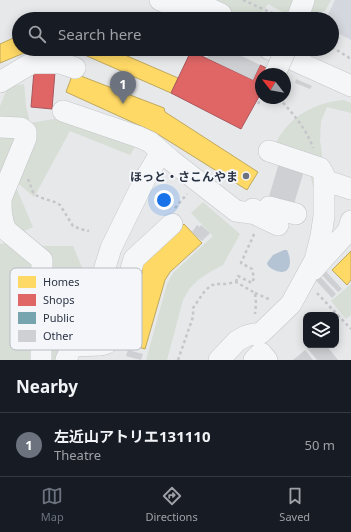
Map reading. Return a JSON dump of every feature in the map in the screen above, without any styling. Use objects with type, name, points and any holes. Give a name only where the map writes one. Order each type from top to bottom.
[{"type":"street","points":[[160,0],[199,12]]},
{"type":"street","points":[[191,0],[207,12]]},
{"type":"street","points":[[300,12],[304,0]]},
{"type":"street","points":[[278,68],[283,56]]},
{"type":"street","points":[[285,56],[351,86]]},
{"type":"street","points":[[0,82],[32,63],[60,63],[75,68]]},
{"type":"street","points":[[63,111],[150,142],[236,211],[278,225]]},
{"type":"street","points":[[0,127],[21,128],[26,132],[26,138],[20,156],[0,200],[1,214],[7,237],[42,260],[42,268]]},
{"type":"street","points":[[270,151],[322,174],[351,189]]},
{"type":"street","points":[[105,268],[110,250],[145,179],[161,152]]},
{"type":"street","points":[[219,360],[237,341],[254,334],[261,333],[291,304],[305,279],[315,260],[321,236],[324,216],[322,174]]},
{"type":"street","points":[[254,217],[263,215],[269,207],[296,214]]},
{"type":"street","points":[[305,279],[348,231],[351,221]]},
{"type":"street","points":[[131,268],[134,259],[172,224]]},
{"type":"street","points":[[110,250],[134,259]]},
{"type":"street","points":[[40,350],[40,360]]},
{"type":"street","points":[[69,353],[81,350]]},
{"type":"street","points":[[254,360],[261,354],[267,360]]},
{"type":"path","points":[[243,0],[269,12]]},
{"type":"path","points":[[339,51],[351,59]]},
{"type":"path","points":[[284,104],[297,118],[306,132],[322,174]]},
{"type":"path","points":[[20,156],[33,192],[38,197],[60,205],[73,226],[89,231]]},
{"type":"path","points":[[236,282],[238,276],[252,283],[254,278],[252,268],[241,263],[254,217]]},
{"type":"path","points":[[305,279],[351,329]]},
{"type":"path","points":[[178,360],[193,317],[194,308],[204,292],[210,286],[215,284],[236,282],[255,293],[256,303],[253,326],[254,334]]},
{"type":"shaded area","points":[[206,0],[331,0],[325,11],[318,12],[283,12],[268,4],[263,12],[230,12]]},
{"type":"shaded area","points":[[335,0],[351,0],[351,40],[339,34],[339,12],[329,12]]},
{"type":"shaded area","points":[[24,84],[26,106],[30,123],[60,118],[135,147],[130,155],[70,131],[34,197],[18,183],[0,187],[0,106],[8,87]]},
{"type":"shaded area","points":[[344,100],[351,103],[351,113],[327,107],[321,121],[321,178],[314,192],[309,168],[272,149],[284,130],[296,118],[319,105]]},
{"type":"shaded area","points":[[12,178],[33,227],[15,235],[8,229]]},
{"type":"shaded area","points":[[203,202],[240,234],[223,265],[199,279],[190,288],[183,300],[167,360],[146,360],[167,284],[173,273],[213,236],[191,213]]},
{"type":"shaded area","points":[[14,241],[39,246],[73,246],[82,268],[10,268],[10,350],[61,350],[56,360],[0,360],[0,244]]},
{"type":"shaded area","points":[[351,284],[351,315],[346,319],[331,301]]},
{"type":"water","points":[[287,250],[290,262],[287,270],[280,272],[268,266],[267,263],[273,255]]},
{"type":"building: Homes","points":[[12,39],[12,56],[17,56],[0,63],[0,44]]},
{"type":"building: Homes","points":[[87,56],[127,56],[178,78],[171,93]]},
{"type":"building: Homes","points":[[73,73],[164,108],[165,112],[258,172],[247,190],[156,133],[66,92]]},
{"type":"building: Homes","points":[[184,224],[202,243],[170,272],[165,280],[145,349],[142,348],[143,262]]},
{"type":"building: Homes","points":[[351,251],[351,280],[347,285],[332,270]]},
{"type":"building: Shops","points":[[189,56],[202,56],[253,80],[255,76],[255,104],[241,129],[171,93]]},
{"type":"building: Shops","points":[[260,65],[266,68],[259,68]]},
{"type":"building: Shops","points":[[34,71],[55,72],[52,109],[31,107]]},
{"type":"building: Other","points":[[208,56],[241,56],[260,65],[259,68],[255,68],[255,76],[253,80],[207,58]]},
{"type":"building: Other","points":[[296,79],[312,86],[310,89],[295,83]]},
{"type":"building: Other","points":[[279,163],[304,171],[293,207],[268,200]]},
{"type":"building: Other","points":[[197,225],[200,227],[201,225],[210,233],[202,241],[192,232]]},
{"type":"building: Other","points":[[322,267],[342,289],[338,292],[318,271]]},
{"type":"building: Other","points":[[317,273],[336,294],[332,298],[312,276]]},
{"type":"building: Other","points":[[307,348],[328,348],[338,360],[317,360]]},
{"type":"building: Other","points":[[128,350],[143,354],[141,360],[126,356]]},
{"type":"building: Other","points":[[305,350],[313,360],[293,360]]},
{"type":"place","name":"左近山アトリエ131110","points":[[123,104]]},
{"type":"place","name":"ほっと・さこんやま","points":[[246,176]]}]
